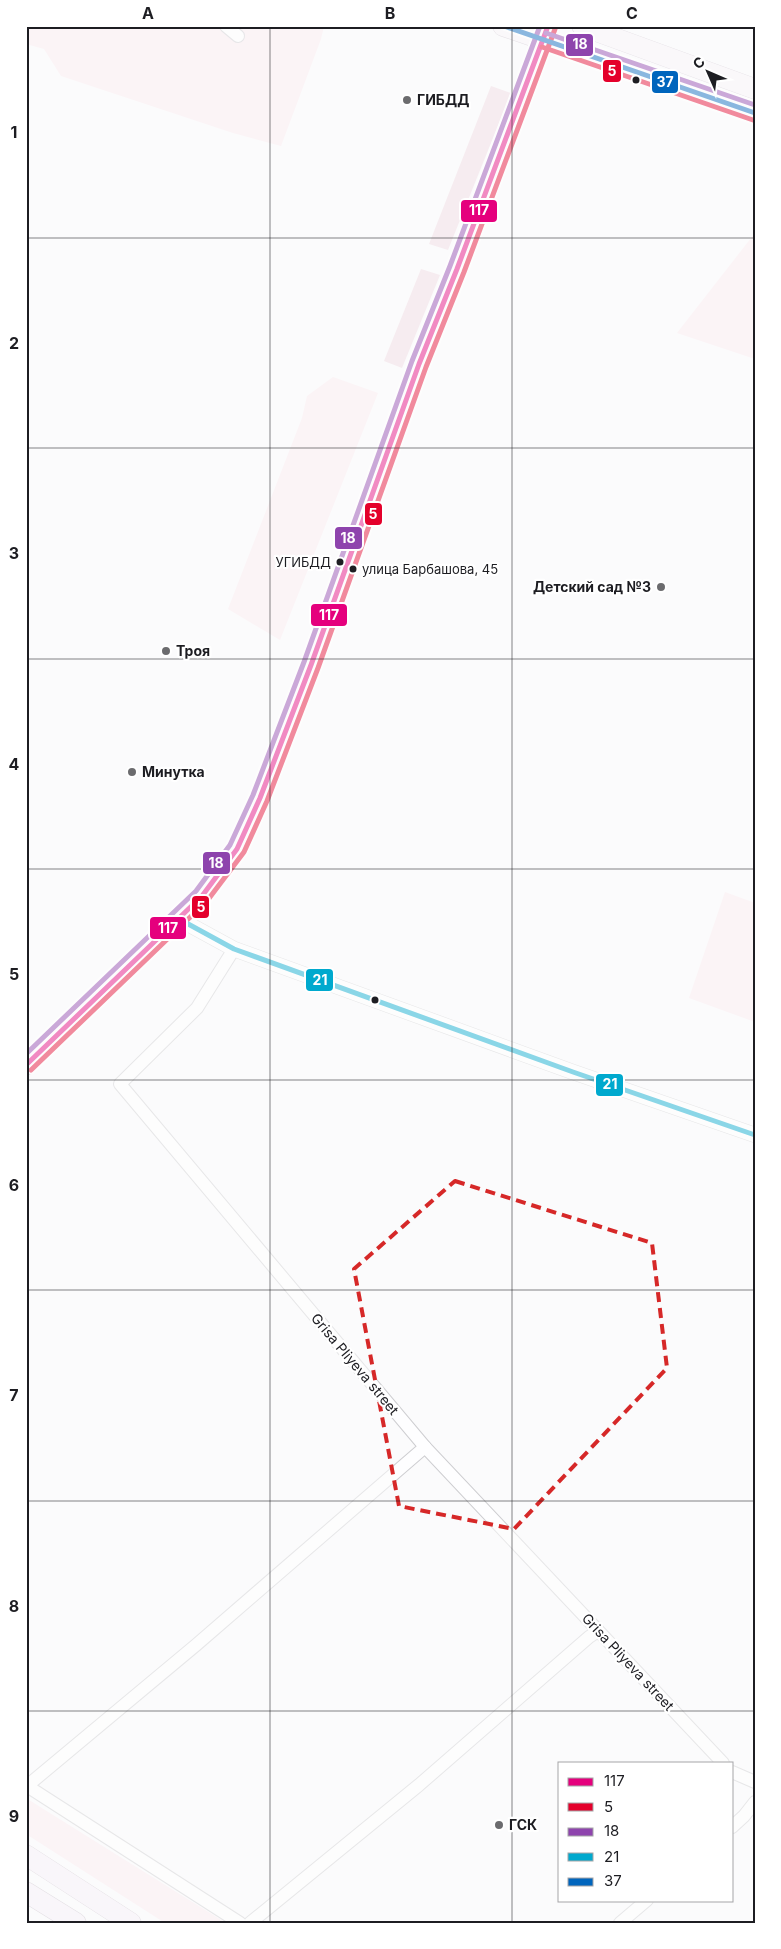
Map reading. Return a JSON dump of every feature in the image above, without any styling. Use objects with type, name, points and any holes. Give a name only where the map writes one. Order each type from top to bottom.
[{"type":"highway","points":[[26,1855],[131,1923]]},
{"type":"highway","points":[[26,1892],[76,1923]]},
{"type":"main road","points":[[503,26],[546,33],[755,113]]},
{"type":"main road","points":[[582,26],[755,89]]},
{"type":"main road","points":[[26,1065],[202,896],[237,848],[260,798],[337,596],[419,364],[546,33]]},
{"type":"street","points":[[226,26],[238,36]]},
{"type":"street","points":[[179,919],[234,949],[573,1072],[755,1135]]},
{"type":"street","name":"Grisa Pliyeva street","points":[[234,949],[197,1008],[120,1084],[425,1447],[722,1762]]},
{"type":"street","points":[[240,1923],[27,1786],[196,1645],[425,1447]]},
{"type":"street","points":[[250,1923],[419,1785],[589,1636],[598,1631]]},
{"type":"street","points":[[734,1773],[755,1782]]},
{"type":"street","points":[[734,1825],[755,1802]]},
{"type":"street","points":[[620,1923],[645,1902]]},
{"type":"highlighted area","points":[[455,1181],[652,1243],[667,1368],[514,1529],[399,1506],[354,1269]]},
{"type":"shaded area","points":[[27,26],[324,26],[321,39],[281,146],[233,133],[61,76],[44,49],[26,44]]},
{"type":"shaded area","points":[[491,86],[511,93],[448,250],[429,244]]},
{"type":"shaded area","points":[[755,233],[755,359],[677,333]]},
{"type":"shaded area","points":[[421,269],[440,275],[402,368],[384,361]]},
{"type":"shaded area","points":[[333,377],[378,393],[280,640],[228,609],[302,418],[307,396]]},
{"type":"shaded area","points":[[725,892],[755,903],[755,1022],[689,998]]},
{"type":"shaded area","points":[[26,1798],[226,1923],[165,1923],[26,1834]]},
{"type":"transit line","name":"37","points":[[504,26],[755,113]]},
{"type":"transit line","name":"18","points":[[26,1054],[196,891],[230,845],[253,795],[304,662],[412,361],[450,266],[540,26]]},
{"type":"transit line","name":"117","points":[[26,1065],[202,896],[237,849],[260,798],[311,665],[419,364],[457,269],[548,26]]},
{"type":"transit line","name":"5","points":[[31,1070],[207,901],[244,852],[267,801],[318,668],[426,367],[464,272],[555,29]]},
{"type":"transit line","name":"18","points":[[546,33],[755,105]]},
{"type":"transit line","name":"5","points":[[542,47],[753,120]]},
{"type":"transit line","name":"21","points":[[179,919],[234,949],[573,1072],[755,1135]]},
{"type":"place","name":"ГИБДД","points":[[407,100]]},
{"type":"place","name":"УГИБДД","points":[[340,562]]},
{"type":"place","name":"улица Барбашова, 45","points":[[353,569]]},
{"type":"place","name":"Детский сад №3","points":[[661,587]]},
{"type":"place","name":"Троя","points":[[166,651]]},
{"type":"place","name":"Минутка","points":[[132,772]]},
{"type":"place","name":"ГСК","points":[[499,1825]]}]
